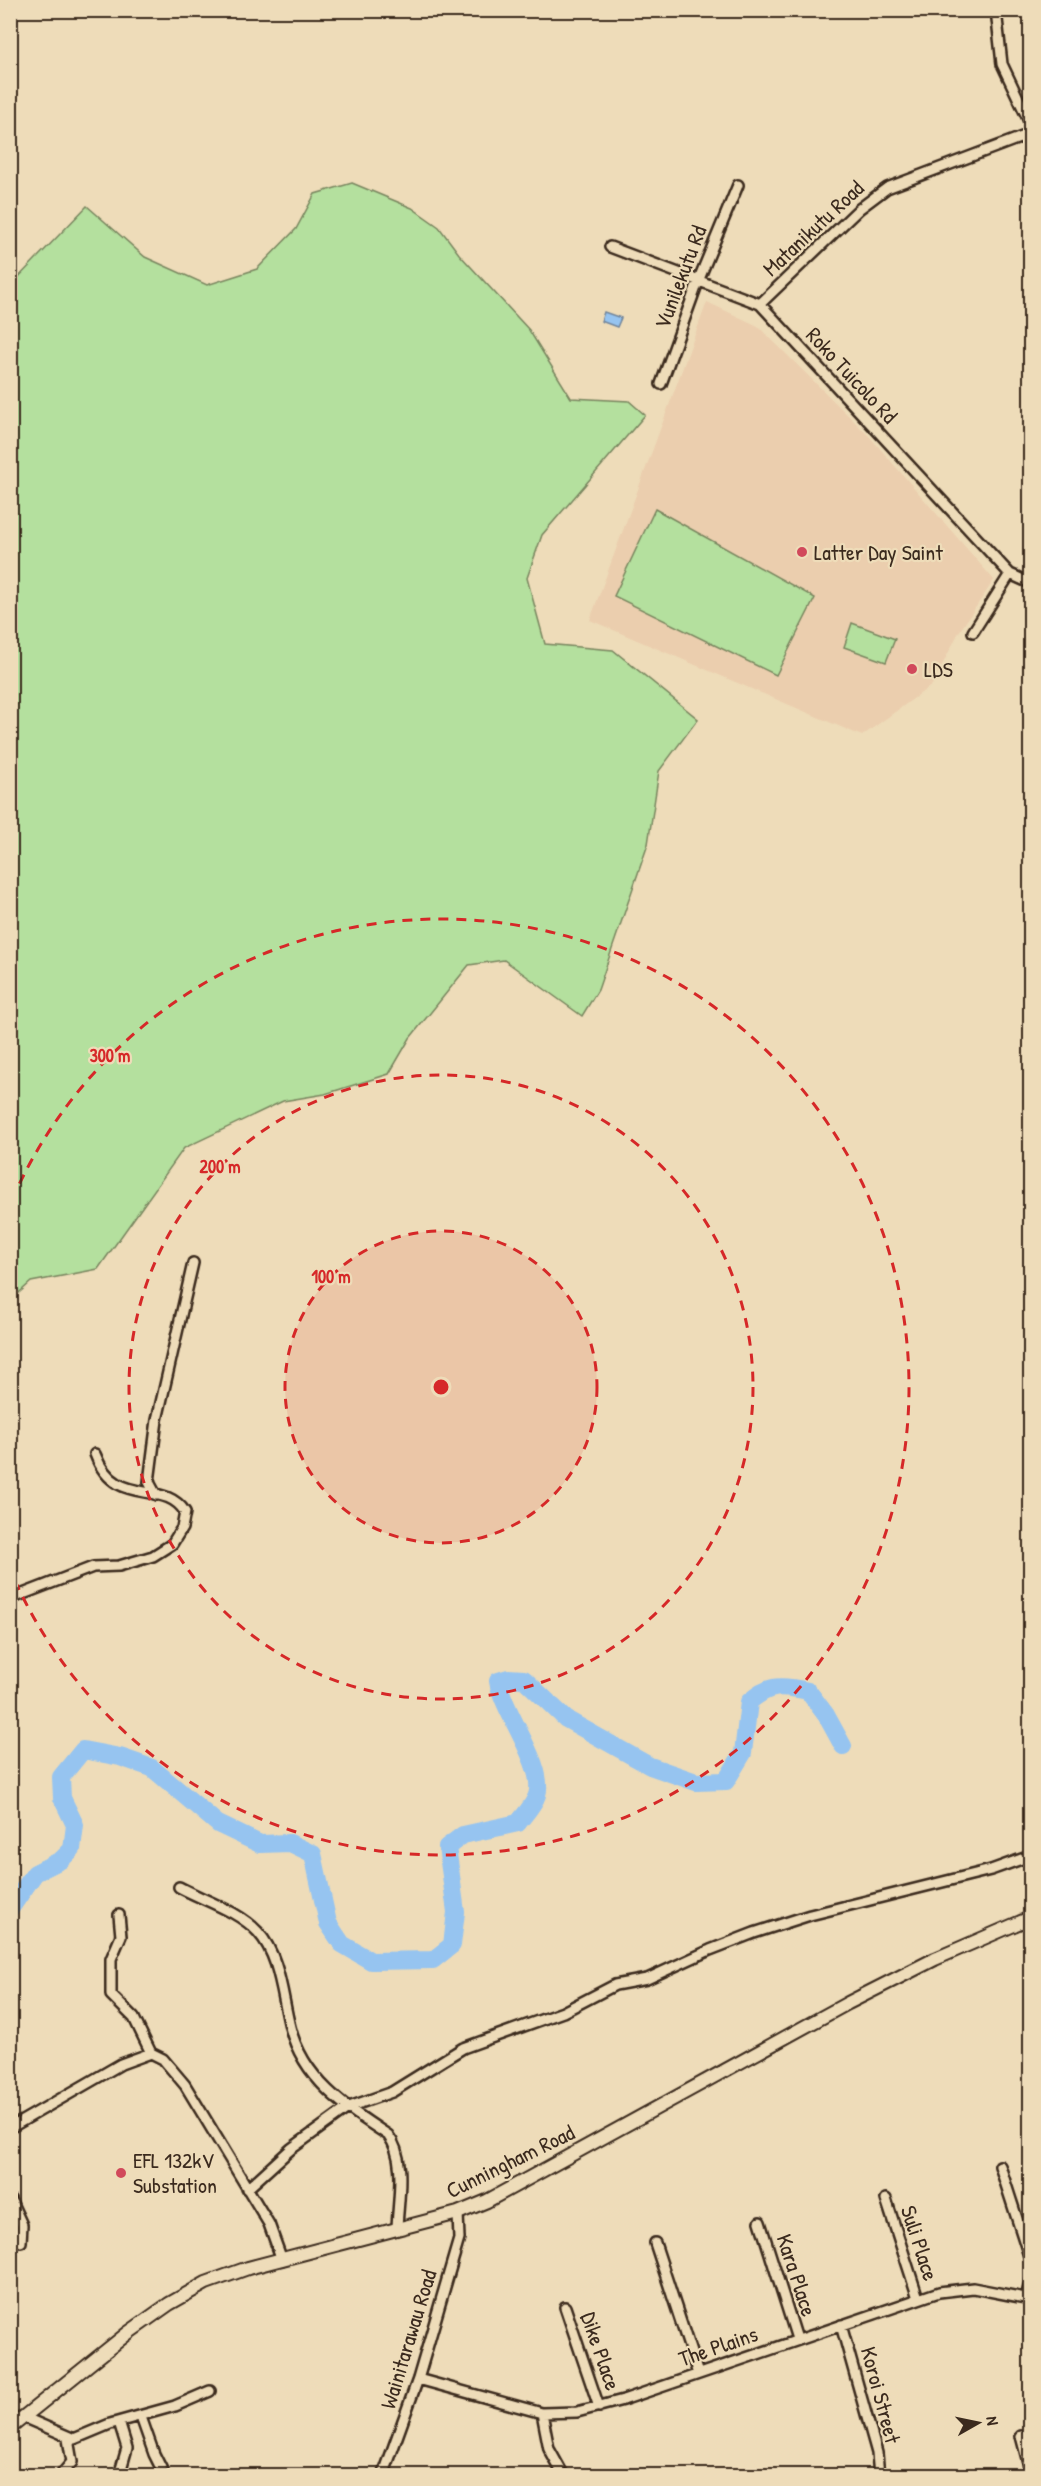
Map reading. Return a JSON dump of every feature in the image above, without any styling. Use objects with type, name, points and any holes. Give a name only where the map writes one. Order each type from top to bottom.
[{"type":"main road","name":"Cunningham Road","points":[[10,2428],[169,2304],[216,2279],[458,2213],[506,2192],[848,2003],[935,1959],[1030,1918]]},
{"type":"street","points":[[996,10],[1002,64],[1030,123]]},
{"type":"street","name":"Matanikutu Road","points":[[760,304],[858,209],[886,188],[1030,134]]},
{"type":"street","name":"Vunilekutu Rd","points":[[661,384],[699,279],[738,185]]},
{"type":"street","name":"Roko Tuicolo Rd","points":[[609,247],[699,279],[760,304],[1010,574],[1030,583]]},
{"type":"street","points":[[973,632],[1010,574]]},
{"type":"street","points":[[156,1495],[149,1482],[157,1420],[193,1263]]},
{"type":"street","points":[[10,1599],[93,1567],[119,1566],[153,1556],[172,1544],[182,1528],[185,1512],[181,1506],[168,1498],[116,1484],[100,1467],[95,1454]]},
{"type":"street","points":[[247,2189],[291,2149],[349,2107],[392,2092],[463,2048],[563,2012],[615,1985],[647,1979],[754,1933],[810,1915],[991,1870],[1030,1856]]},
{"type":"street","points":[[178,1887],[243,1921],[258,1932],[274,1964],[299,2054],[310,2072],[326,2090],[388,2135],[396,2145],[399,2168],[397,2228]]},
{"type":"street","points":[[119,1915],[121,1936],[111,1959],[111,1995],[134,2018],[152,2053],[163,2059],[185,2085],[269,2224],[282,2260]]},
{"type":"street","points":[[10,2128],[121,2064],[152,2053]]},
{"type":"street","points":[[1000,2166],[1030,2259]]},
{"type":"street","points":[[10,2199],[22,2225],[21,2242]]},
{"type":"street","name":"Suli Place","points":[[885,2199],[918,2298]]},
{"type":"street","name":"Wainitarawau Road","points":[[383,2475],[418,2379],[459,2239],[458,2213]]},
{"type":"street","name":"Kara Place","points":[[759,2222],[797,2339]]},
{"type":"street","points":[[654,2243],[698,2374]]},
{"type":"street","points":[[1028,2298],[1030,2283]]},
{"type":"street","name":"The Plains","points":[[418,2379],[528,2411],[577,2412],[599,2407],[939,2292],[973,2288],[1028,2298]]},
{"type":"street","name":"Dike Place","points":[[565,2307],[599,2407]]},
{"type":"street","name":"Koroi Street","points":[[841,2325],[877,2453],[879,2475]]},
{"type":"street","points":[[23,2417],[53,2429],[68,2439],[78,2439],[119,2422],[175,2406],[210,2391]]},
{"type":"street","points":[[542,2413],[549,2449],[564,2475]]},
{"type":"street","points":[[141,2417],[154,2454],[165,2475]]},
{"type":"street","points":[[119,2422],[127,2448],[119,2475]]},
{"type":"street","points":[[1021,2436],[1030,2470]]},
{"type":"street","points":[[60,2475],[72,2462],[68,2439]]},
{"type":"shaded area","points":[[707,302],[758,326],[869,436],[994,580],[959,632],[932,685],[862,736],[590,620]]},
{"type":"green space","points":[[352,183],[412,208],[439,227],[459,254],[529,330],[571,398],[629,401],[645,415],[542,535],[527,578],[545,644],[613,650],[698,719],[659,771],[648,844],[598,990],[582,1016],[504,960],[469,965],[410,1038],[389,1074],[325,1094],[283,1101],[184,1148],[98,1269],[31,1282],[11,1300],[11,285],[87,206],[145,257],[207,285],[257,269],[296,229],[315,194]]},
{"type":"green space","points":[[655,509],[815,598],[776,675],[614,596]]},
{"type":"green space","points":[[852,623],[895,639],[886,662],[844,647]]},
{"type":"water","points":[[604,312],[621,318],[617,327],[601,321]]},
{"type":"waterway","points":[[10,1909],[35,1873],[61,1860],[72,1849],[75,1825],[62,1798],[61,1777],[83,1750],[120,1757],[152,1768],[218,1824],[260,1844],[290,1843],[313,1854],[328,1923],[342,1944],[371,1961],[433,1960],[452,1945],[456,1912],[447,1847],[463,1835],[518,1823],[536,1799],[538,1783],[535,1769],[501,1694],[498,1681],[508,1678],[524,1679],[566,1719],[650,1766],[696,1782],[726,1781],[743,1753],[749,1702],[770,1689],[783,1687],[808,1691],[826,1715],[843,1746]]},
{"type":"place","name":"Latter Day Saint","points":[[802,552]]},
{"type":"place","name":"LDS","points":[[912,669]]},
{"type":"place","name":"EFL 132kV Substation","points":[[121,2173]]}]
